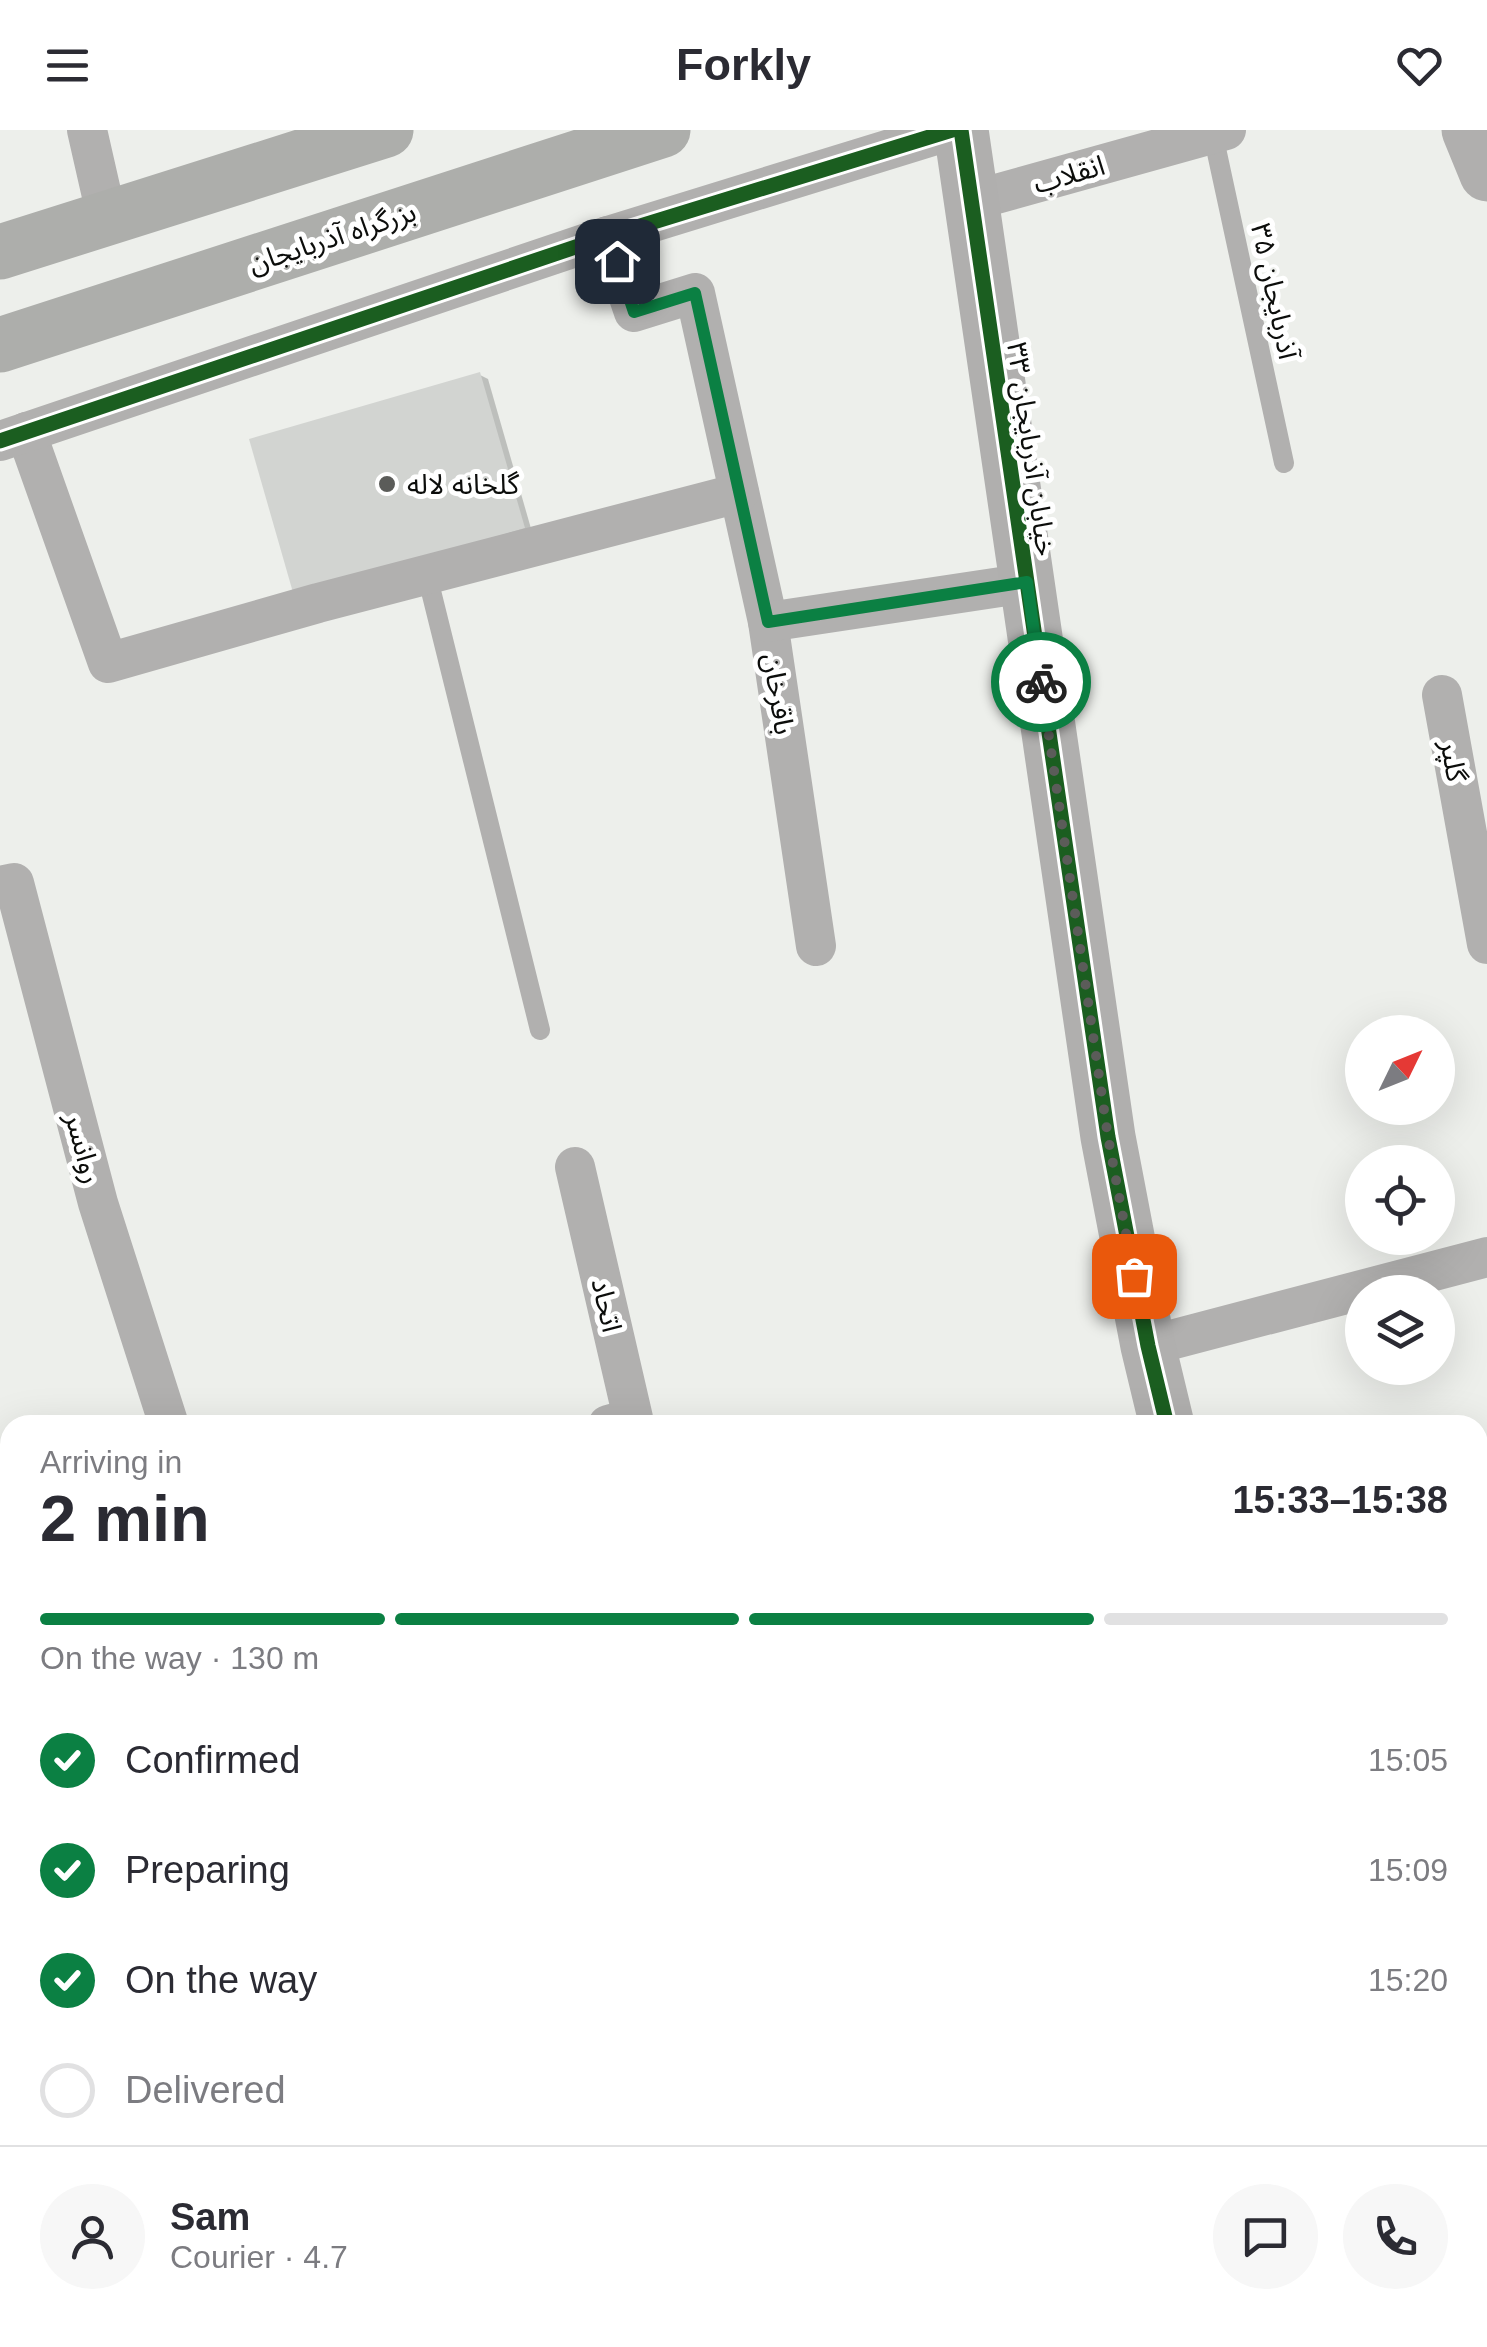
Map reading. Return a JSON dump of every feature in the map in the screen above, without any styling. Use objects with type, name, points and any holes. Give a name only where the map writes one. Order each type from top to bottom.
[{"type":"highway","name":"بزرگراه آذربایجان","points":[[0,345],[663,130]]},
{"type":"highway","points":[[0,252],[352,135]]},
{"type":"street","points":[[87,130],[107,218]]},
{"type":"street","points":[[739,494],[427,574],[108,663],[13,436],[608,236],[952,130]]},
{"type":"street","name":"خیابان آذربایجان ۳۳","points":[[960,130],[1108,1137],[1165,1415]]},
{"type":"street","name":"انقلاب","points":[[971,202],[1217,131]]},
{"type":"street","name":"باقرخان","points":[[608,236],[634,312],[695,293],[768,622],[816,946]]},
{"type":"street","points":[[768,622],[1027,582]]},
{"type":"street","name":"گلپر","points":[[1442,696],[1487,944]]},
{"type":"street","name":"روانسر","points":[[0,886],[14,882],[98,1204],[166,1415]]},
{"type":"street","name":"اتحاد","points":[[574,1167],[632,1415]]},
{"type":"street","points":[[1148,1346],[1487,1257]]},
{"type":"lane","name":"آذربایجان ۳۵","points":[[1217,131],[1284,463]]},
{"type":"lane","points":[[427,574],[540,1030]]},
{"type":"building","name":"گلخانه لاله","points":[[480,372],[525,528],[294,596],[249,439]]},
{"type":"cycle path","points":[[0,441],[608,236],[952,130]]},
{"type":"cycle path","points":[[961,130],[1108,1137],[1165,1415]]},
{"type":"way so far","points":[[1041,682],[1108,1137],[1134,1276]]},
{"type":"place","name":"گلخانه لاله","points":[[387,484]]},
{"type":"route","points":[[617,261],[634,312],[695,293],[768,622],[1027,582],[1041,682]]}]
